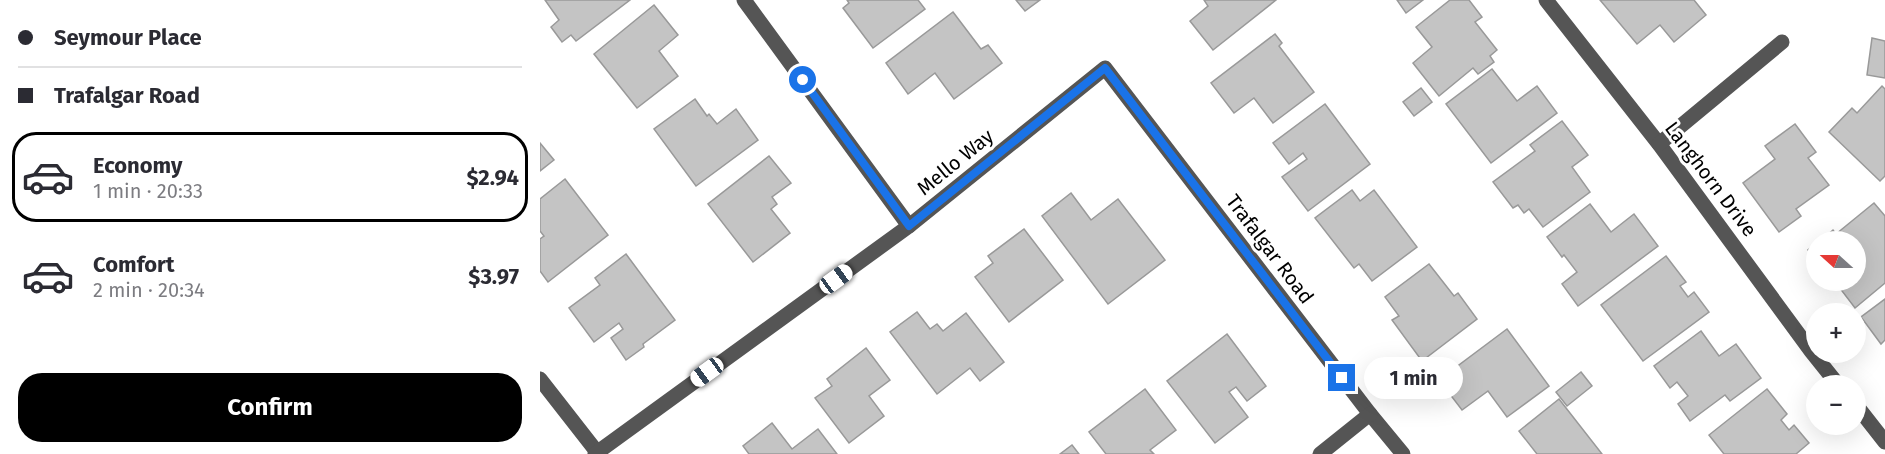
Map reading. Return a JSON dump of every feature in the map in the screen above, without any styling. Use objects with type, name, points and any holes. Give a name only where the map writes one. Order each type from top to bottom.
[{"type":"street","points":[[744,0],[909,226]]},
{"type":"street","name":"Langhorn Drive","points":[[1546,0],[1659,144],[1830,375]]},
{"type":"street","points":[[1659,144],[1782,42]]},
{"type":"street","name":"Mello Way","points":[[596,453],[909,226],[1105,68]]},
{"type":"street","name":"Trafalgar Road","points":[[1105,68],[1403,454]]},
{"type":"street","points":[[540,379],[596,453]]},
{"type":"street","points":[[1320,454],[1370,414]]},
{"type":"street","points":[[1866,418],[1885,442]]},
{"type":"building","points":[[545,0],[630,0],[576,41],[571,35],[562,42],[551,27],[559,20]]},
{"type":"building","points":[[847,0],[918,0],[925,9],[873,48],[843,8],[849,3]]},
{"type":"building","points":[[1016,0],[1040,0],[1025,11]]},
{"type":"building","points":[[1204,0],[1276,0],[1213,50],[1190,21],[1208,6]]},
{"type":"building","points":[[1397,0],[1423,0],[1406,13]]},
{"type":"building","points":[[1450,0],[1469,0],[1482,17],[1475,22],[1497,50],[1490,56],[1494,62],[1478,74],[1473,68],[1439,96],[1413,63],[1432,47],[1416,27]]},
{"type":"building","points":[[1600,0],[1694,0],[1706,15],[1674,42],[1660,25],[1637,44]]},
{"type":"building","points":[[654,5],[678,35],[659,51],[678,76],[637,108],[594,54]]},
{"type":"building","points":[[953,12],[981,49],[988,45],[1002,63],[954,99],[935,73],[908,94],[886,63]]},
{"type":"building","points":[[1275,34],[1282,43],[1279,46],[1314,92],[1273,123],[1254,98],[1234,113],[1211,83]]},
{"type":"building","points":[[1872,38],[1885,41],[1885,78],[1867,75]]},
{"type":"building","points":[[1492,69],[1517,101],[1537,86],[1557,113],[1491,163],[1446,104]]},
{"type":"building","points":[[1882,86],[1885,89],[1885,176],[1880,181],[1829,132],[1852,108],[1857,113]]},
{"type":"building","points":[[1421,88],[1432,102],[1414,116],[1403,102]]},
{"type":"building","points":[[695,99],[707,116],[709,114],[717,124],[736,109],[758,140],[696,186],[654,129]]},
{"type":"building","points":[[1325,104],[1370,164],[1308,211],[1282,177],[1307,159],[1303,153],[1289,164],[1273,143]]},
{"type":"building","points":[[1562,121],[1588,155],[1572,167],[1590,192],[1543,227],[1529,209],[1524,213],[1518,205],[1513,208],[1493,182],[1535,151],[1530,145]]},
{"type":"building","points":[[1795,124],[1816,152],[1808,158],[1829,185],[1796,209],[1801,216],[1779,232],[1743,183],[1775,159],[1765,146]]},
{"type":"building","points":[[540,143],[554,160],[540,171]]},
{"type":"building","points":[[769,156],[791,183],[772,197],[777,204],[771,209],[790,233],[753,262],[708,204]]},
{"type":"building","points":[[565,179],[608,235],[548,282],[540,271],[540,239],[544,236],[540,231],[540,199]]},
{"type":"building","points":[[1352,190],[1360,201],[1374,190],[1417,247],[1372,281],[1359,264],[1354,268],[1315,218]]},
{"type":"building","points":[[1071,193],[1091,220],[1118,199],[1165,260],[1108,304],[1042,216]]},
{"type":"building","points":[[1874,203],[1885,216],[1885,283],[1861,303],[1851,303],[1842,291],[1866,291],[1866,231],[1840,231]]},
{"type":"building","points":[[1590,204],[1611,232],[1634,214],[1658,246],[1578,306],[1562,284],[1577,272],[1547,237]]},
{"type":"building","points":[[1024,229],[1063,280],[1009,322],[975,277],[993,263],[988,256]]},
{"type":"building","points":[[626,254],[675,320],[626,360],[611,338],[623,329],[619,323],[594,342],[569,308],[600,285],[595,278]]},
{"type":"building","points":[[1666,256],[1686,282],[1680,286],[1688,297],[1694,292],[1709,312],[1643,361],[1601,305]]},
{"type":"building","points":[[1429,264],[1454,296],[1458,293],[1477,319],[1422,361],[1392,320],[1399,316],[1385,297]]},
{"type":"building","points":[[1885,299],[1885,340],[1881,344],[1866,324],[1866,313]]},
{"type":"building","points":[[917,312],[930,329],[937,324],[943,331],[966,313],[1004,362],[980,381],[970,368],[937,394],[890,332]]},
{"type":"building","points":[[1507,329],[1549,386],[1507,417],[1488,391],[1462,410],[1439,380]]},
{"type":"building","points":[[1701,331],[1719,356],[1736,344],[1761,378],[1730,401],[1725,395],[1690,421],[1678,404],[1688,396],[1677,382],[1670,388],[1654,366]]},
{"type":"building","points":[[1227,334],[1266,386],[1247,401],[1236,387],[1229,392],[1248,417],[1215,443],[1167,381]]},
{"type":"building","points":[[866,348],[890,380],[869,396],[884,416],[849,443],[815,398],[832,386],[827,379]]},
{"type":"building","points":[[1581,372],[1592,386],[1567,406],[1556,392]]},
{"type":"building","points":[[1145,389],[1176,430],[1150,450],[1154,454],[1106,454],[1089,432]]},
{"type":"building","points":[[1767,389],[1787,414],[1781,420],[1789,430],[1794,425],[1809,443],[1796,454],[1724,454],[1709,435]]},
{"type":"building","points":[[1559,399],[1602,454],[1537,454],[1519,431]]},
{"type":"building","points":[[772,423],[792,449],[818,429],[837,454],[749,454],[743,446]]},
{"type":"building","points":[[1072,445],[1079,454],[1060,454]]},
{"type":"route","points":[[803,80],[909,226],[1105,68],[1342,378]]}]
